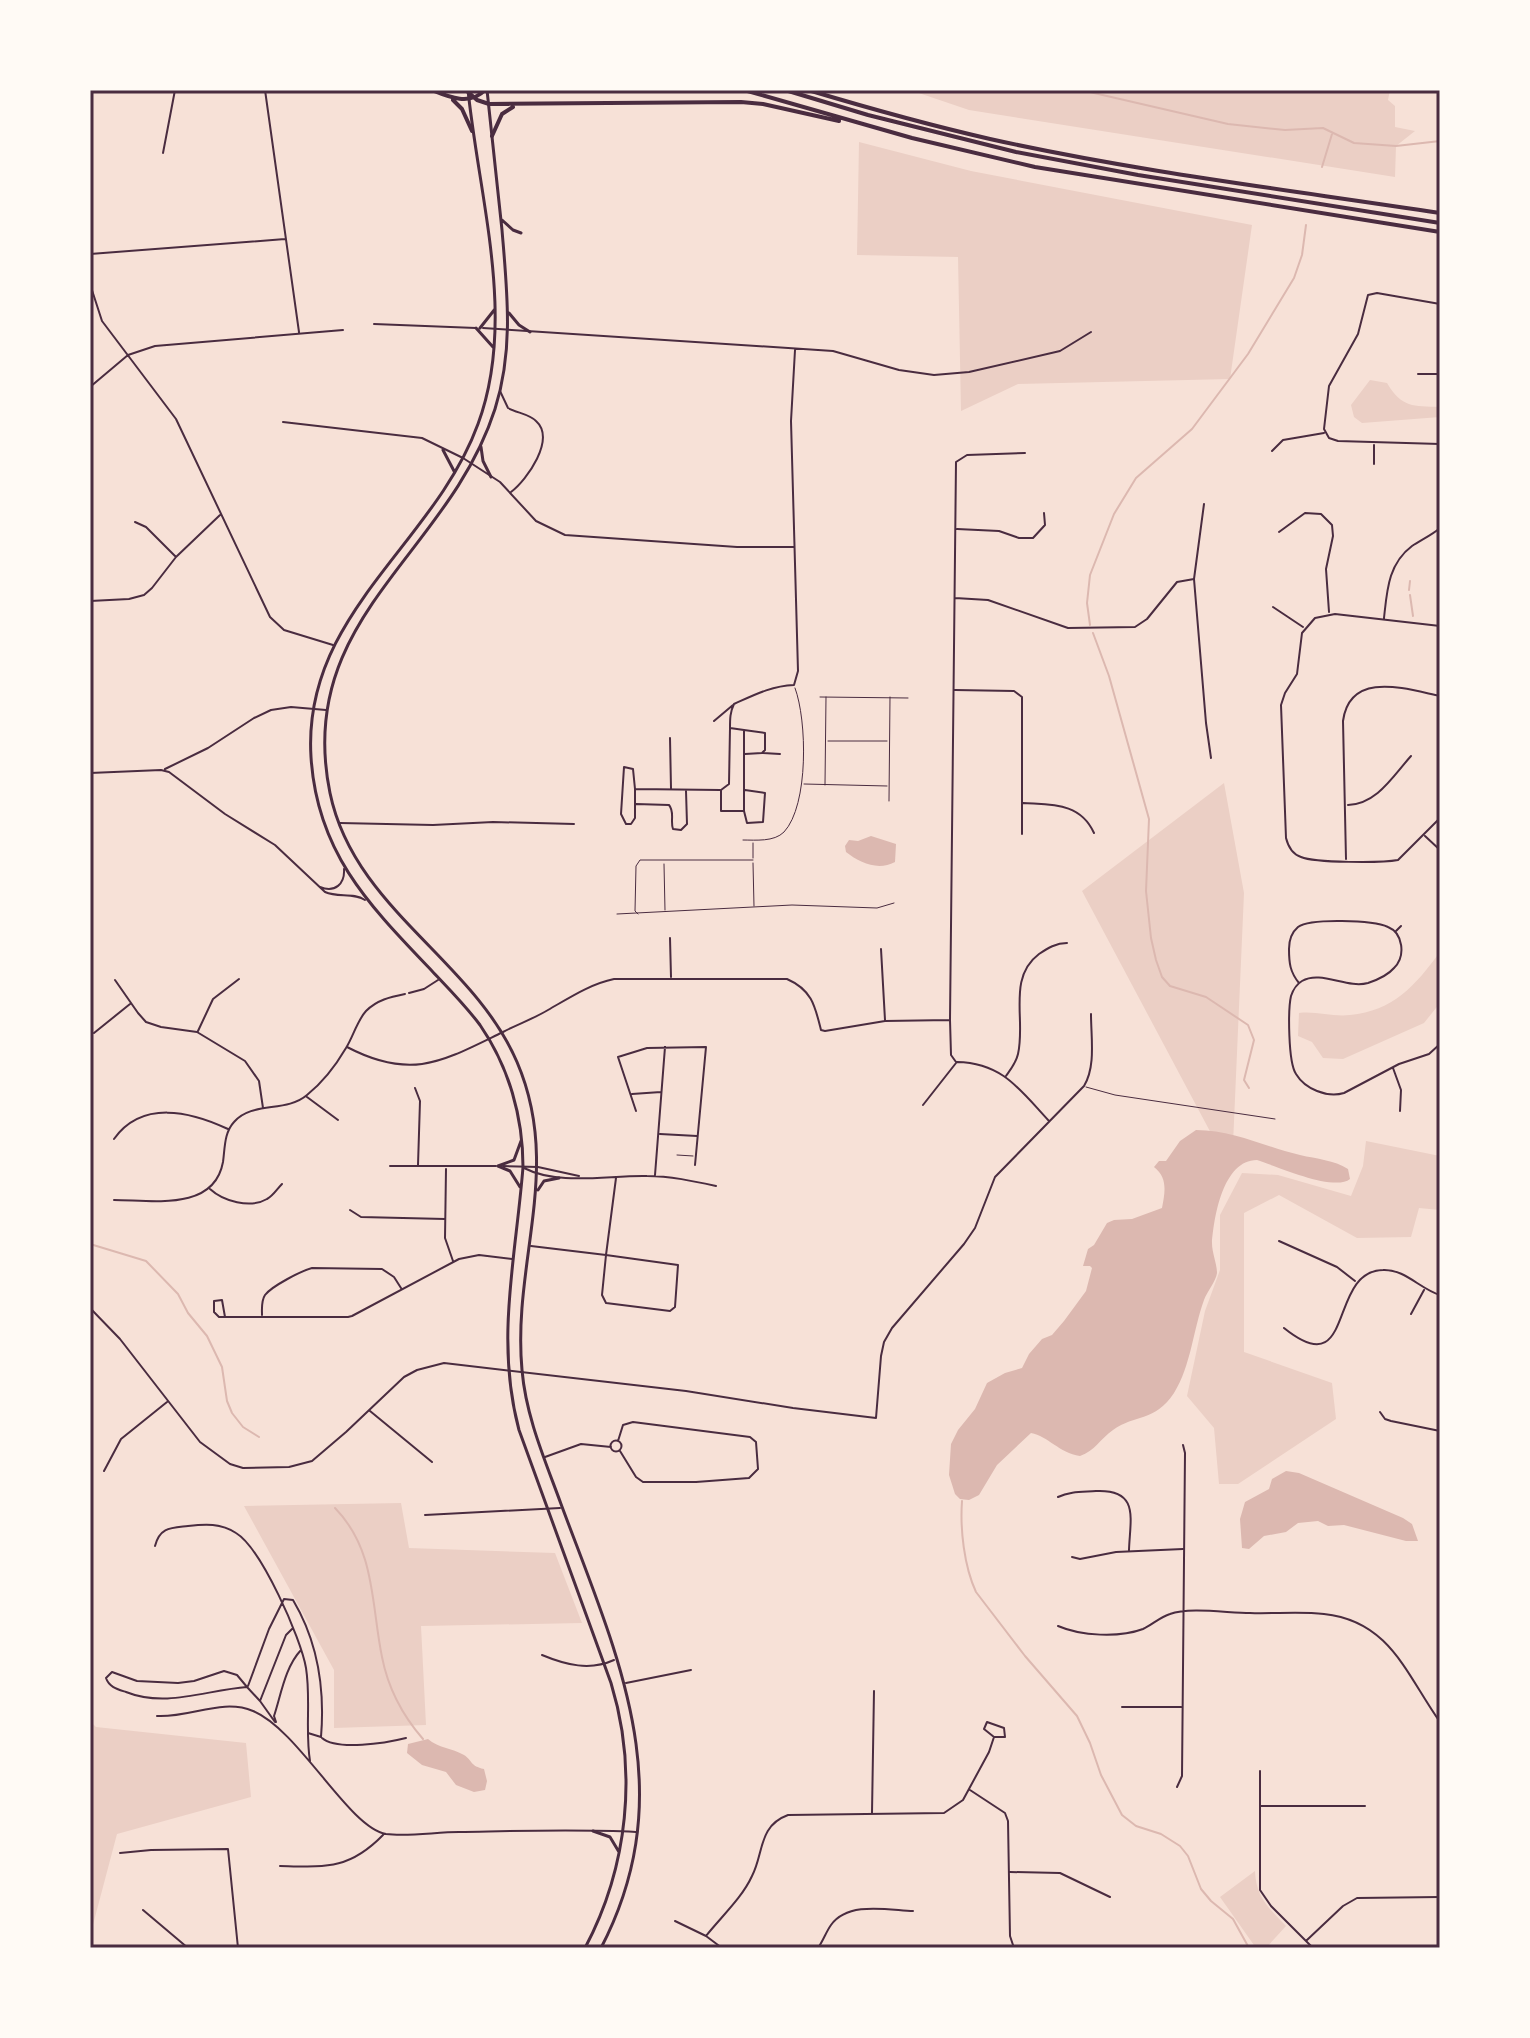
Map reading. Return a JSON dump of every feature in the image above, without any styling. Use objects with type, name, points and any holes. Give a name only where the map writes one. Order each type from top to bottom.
[{"type":"highway","points":[[432,90],[451,98],[489,104],[763,104],[1084,176],[1440,232]]},
{"type":"highway","points":[[472,99],[486,90]]},
{"type":"highway","points":[[744,90],[888,132]]},
{"type":"highway","points":[[785,90],[868,115],[1016,152],[1440,223]]},
{"type":"highway","points":[[808,90],[940,127],[1063,154],[1440,213]]},
{"type":"highway","points":[[817,90],[825,95]]},
{"type":"highway","points":[[468,91],[472,99]]},
{"type":"highway","points":[[451,98],[462,109],[472,131]]},
{"type":"highway","points":[[492,136],[502,114],[518,105]]},
{"type":"main road","points":[[486,90],[509,313],[500,391],[471,466],[449,502],[359,621],[339,662],[327,710],[326,766],[330,795],[339,823],[357,862],[378,893],[469,989],[502,1032],[517,1062],[530,1102],[538,1175],[521,1324],[522,1370],[528,1409],[625,1683],[639,1759],[637,1832],[623,1893],[601,1948]]},
{"type":"main road","points":[[472,99],[472,131],[496,306],[495,351],[486,402],[454,474],[358,603],[334,645],[318,682],[310,752],[316,797],[328,837],[344,869],[365,900],[473,1016],[489,1039],[515,1099],[522,1137],[523,1167],[506,1323],[508,1369],[519,1430],[604,1664],[622,1732],[626,1791],[623,1832],[605,1905],[585,1948]]},
{"type":"main road","points":[[500,217],[513,230],[521,233]]},
{"type":"main road","points":[[495,351],[478,328],[496,306]]},
{"type":"main road","points":[[509,313],[530,332]]},
{"type":"main road","points":[[480,446],[484,465],[491,477]]},
{"type":"main road","points":[[443,450],[452,462],[454,474]]},
{"type":"main road","points":[[498,1166],[514,1160],[522,1137]]},
{"type":"main road","points":[[498,1166],[516,1177],[522,1191]]},
{"type":"main road","points":[[536,1193],[544,1181],[559,1178]]},
{"type":"main road","points":[[593,1831],[614,1840],[619,1854]]},
{"type":"street","points":[[163,153],[175,90]]},
{"type":"street","points":[[265,90],[300,334]]},
{"type":"street","points":[[90,254],[286,238]]},
{"type":"street","points":[[90,284],[102,321],[171,410],[274,623],[284,630],[334,645]]},
{"type":"street","points":[[1366,290],[1370,294]]},
{"type":"street","points":[[1370,294],[1440,304]]},
{"type":"street","points":[[1325,433],[1329,386],[1362,325],[1370,294]]},
{"type":"street","points":[[374,324],[497,329],[844,353],[910,372],[946,375],[1060,351],[1091,332]]},
{"type":"street","points":[[90,387],[128,355],[163,345],[343,330]]},
{"type":"street","points":[[714,721],[734,704],[765,690],[794,685],[798,671],[791,421],[795,349]]},
{"type":"street","points":[[1418,374],[1440,374]]},
{"type":"street","points":[[500,391],[508,408],[539,424],[544,438],[538,455],[519,486],[510,492]]},
{"type":"street","points":[[283,422],[419,437],[463,458],[510,492],[536,521],[565,535],[752,547],[795,546]]},
{"type":"street","points":[[1272,451],[1283,440],[1325,433],[1335,441],[1440,444]]},
{"type":"street","points":[[1374,443],[1374,464]]},
{"type":"street","points":[[956,1062],[951,1055],[950,1020],[956,462],[967,455],[1025,453]]},
{"type":"street","points":[[1204,504],[1194,579],[1211,758]]},
{"type":"street","points":[[956,528],[999,531],[1019,538],[1033,538],[1045,525],[1044,513]]},
{"type":"street","points":[[1279,532],[1305,513],[1321,514],[1332,525],[1326,576],[1329,614]]},
{"type":"street","points":[[90,601],[144,595],[176,557],[221,514]]},
{"type":"street","points":[[135,522],[146,527],[176,557]]},
{"type":"street","points":[[1384,619],[1388,584],[1397,561],[1440,528]]},
{"type":"street","points":[[954,598],[988,600],[1068,628],[1135,627],[1147,619],[1177,582],[1194,579]]},
{"type":"street","points":[[1273,607],[1304,628]]},
{"type":"street","points":[[1440,626],[1329,614],[1315,618],[1304,628],[1300,638],[1297,674],[1281,705],[1286,842],[1291,851],[1304,858],[1398,860],[1440,818]]},
{"type":"street","points":[[1346,860],[1343,721],[1350,701],[1365,689],[1376,687],[1440,696]]},
{"type":"street","points":[[953,689],[1014,691],[1022,697],[1022,834]]},
{"type":"street","points":[[635,789],[721,790],[729,784],[730,728],[734,704]]},
{"type":"street","points":[[90,773],[161,770],[217,743],[262,713],[281,708],[327,710]]},
{"type":"street","points":[[730,728],[761,730],[765,733],[765,750],[762,753]]},
{"type":"street","points":[[744,730],[744,754],[744,790],[744,811],[745,822],[763,822],[765,793],[744,790]]},
{"type":"street","points":[[670,738],[671,789]]},
{"type":"street","points":[[744,754],[780,754]]},
{"type":"street","points":[[1347,805],[1373,798],[1411,756]]},
{"type":"street","points":[[624,767],[633,769],[635,789],[634,821],[626,824],[621,814],[624,767]]},
{"type":"street","points":[[161,770],[180,778],[225,814],[275,845],[329,894],[357,896],[365,900]]},
{"type":"street","points":[[635,804],[669,805],[673,813],[673,829],[681,830],[687,824],[686,789]]},
{"type":"street","points":[[721,790],[721,811],[744,811]]},
{"type":"street","points":[[1021,803],[1066,806],[1085,819],[1094,833]]},
{"type":"street","points":[[339,823],[574,824]]},
{"type":"street","points":[[1425,835],[1440,850]]},
{"type":"street","points":[[316,884],[334,889],[343,879],[344,869]]},
{"type":"street","points":[[1299,983],[1290,970],[1289,945],[1292,935],[1301,925],[1315,921],[1376,924],[1395,932]]},
{"type":"street","points":[[1395,932],[1401,926]]},
{"type":"street","points":[[1395,932],[1401,952],[1398,963],[1387,974],[1361,984],[1316,978],[1299,983],[1290,999],[1294,1070],[1300,1080],[1324,1094],[1339,1095],[1392,1067],[1429,1054],[1440,1044]]},
{"type":"street","points":[[670,938],[671,978]]},
{"type":"street","points":[[1006,1076],[1015,1064],[1020,1046],[1021,975],[1031,960],[1044,950],[1057,943],[1067,943]]},
{"type":"street","points":[[881,949],[885,1021]]},
{"type":"street","points":[[197,1032],[213,999],[239,979]]},
{"type":"street","points":[[409,993],[424,989],[439,979]]},
{"type":"street","points":[[347,1047],[380,1062],[410,1066],[442,1060],[606,980],[787,979],[806,989],[812,998],[821,1030],[885,1021],[950,1020]]},
{"type":"street","points":[[115,980],[141,1017],[153,1025],[197,1032],[224,1046],[251,1067],[259,1081],[263,1109]]},
{"type":"street","points":[[114,1200],[185,1200],[209,1188],[220,1171],[229,1130],[242,1115],[286,1106],[306,1096],[347,1047],[366,1011],[379,1001],[405,994]]},
{"type":"street","points":[[94,1033],[131,1003]]},
{"type":"street","points":[[90,1308],[120,1339],[207,1449],[230,1464],[257,1468],[289,1467],[312,1461],[404,1377],[431,1366],[456,1363],[876,1418],[884,1342],[892,1328],[975,1228],[995,1177],[1084,1086],[1092,1061],[1091,1014]]},
{"type":"street","points":[[655,1176],[665,1047]]},
{"type":"street","points":[[636,1111],[618,1057],[647,1048],[706,1047],[695,1165]]},
{"type":"street","points":[[956,1062],[977,1062],[1006,1076],[1049,1121]]},
{"type":"street","points":[[923,1105],[956,1062]]},
{"type":"street","points":[[1392,1067],[1401,1090],[1400,1111]]},
{"type":"street","points":[[415,1088],[420,1101],[418,1166]]},
{"type":"street","points":[[629,1094],[662,1092]]},
{"type":"street","points":[[306,1096],[338,1120]]},
{"type":"street","points":[[114,1139],[124,1125],[143,1115],[192,1115],[229,1130]]},
{"type":"street","points":[[658,1134],[698,1136]]},
{"type":"street","points":[[390,1166],[538,1167],[580,1177]]},
{"type":"street","points":[[447,1167],[446,1245],[453,1262]]},
{"type":"street","points":[[523,1167],[538,1175],[559,1178],[655,1176],[716,1186]]},
{"type":"street","points":[[530,1246],[606,1255],[678,1265],[675,1307],[670,1311],[606,1303],[602,1295],[606,1255],[616,1176]]},
{"type":"street","points":[[209,1188],[225,1200],[258,1202],[267,1199],[282,1184]]},
{"type":"street","points":[[350,1210],[361,1217],[445,1219]]},
{"type":"street","points":[[1279,1241],[1337,1267],[1356,1281]]},
{"type":"street","points":[[225,1317],[222,1300],[214,1301],[215,1315],[225,1317],[352,1316],[453,1262],[479,1255],[514,1259]]},
{"type":"street","points":[[262,1317],[262,1302],[266,1293],[312,1268],[382,1269],[394,1277],[402,1290]]},
{"type":"street","points":[[1284,1328],[1303,1342],[1327,1341],[1337,1331],[1356,1281],[1369,1272],[1388,1270],[1409,1277],[1440,1295]]},
{"type":"street","points":[[1411,1314],[1425,1289]]},
{"type":"street","points":[[104,1471],[121,1439],[168,1401]]},
{"type":"street","points":[[369,1410],[432,1462]]},
{"type":"street","points":[[1380,1412],[1391,1421],[1440,1431]]},
{"type":"street","points":[[633,1422],[750,1437],[756,1442],[758,1469],[749,1478],[643,1482],[636,1477],[620,1451],[622,1446],[618,1441],[623,1425],[633,1422]]},
{"type":"street","points":[[611,1447],[613,1442],[618,1441]]},
{"type":"street","points":[[544,1458],[581,1444],[620,1451]]},
{"type":"street","points":[[1177,1787],[1182,1776],[1183,1445]]},
{"type":"street","points":[[1058,1497],[1071,1493],[1115,1491],[1124,1497],[1130,1512],[1129,1550]]},
{"type":"street","points":[[425,1515],[562,1508]]},
{"type":"street","points":[[155,1546],[158,1535],[164,1530],[207,1524],[238,1533],[253,1548],[281,1604],[307,1670],[310,1762]]},
{"type":"street","points":[[1072,1557],[1080,1559],[1129,1550],[1184,1549]]},
{"type":"street","points":[[247,1687],[281,1604],[284,1599],[293,1600],[316,1649],[321,1737]]},
{"type":"street","points":[[1058,1626],[1078,1632],[1128,1633],[1170,1614],[1184,1612],[1318,1613],[1359,1622],[1369,1627],[1384,1643],[1440,1722]]},
{"type":"street","points":[[260,1701],[286,1635],[292,1629]]},
{"type":"street","points":[[276,1723],[274,1716],[293,1658],[301,1650]]},
{"type":"street","points":[[542,1655],[579,1666],[604,1664],[617,1658]]},
{"type":"street","points":[[625,1683],[691,1670]]},
{"type":"street","points":[[247,1687],[185,1698],[153,1699],[112,1687],[106,1678],[112,1672],[137,1681],[178,1683],[224,1671],[237,1675],[354,1811],[383,1834],[637,1832]]},
{"type":"street","points":[[872,1815],[874,1691]]},
{"type":"street","points":[[157,1716],[236,1706],[276,1723]]},
{"type":"street","points":[[1122,1707],[1183,1707]]},
{"type":"street","points":[[987,1722],[1004,1728],[1005,1737],[994,1737],[984,1729],[987,1722]]},
{"type":"street","points":[[308,1733],[337,1745],[406,1738]]},
{"type":"street","points":[[706,1936],[752,1878],[764,1835],[780,1818],[788,1815],[944,1813],[963,1800],[994,1737]]},
{"type":"street","points":[[1260,1771],[1260,1890],[1271,1906],[1313,1948]]},
{"type":"street","points":[[969,1789],[1005,1813],[1008,1821],[1010,1936],[1014,1948]]},
{"type":"street","points":[[1260,1806],[1365,1806]]},
{"type":"street","points":[[280,1866],[324,1867],[341,1864],[365,1852],[383,1834]]},
{"type":"street","points":[[120,1853],[228,1849],[238,1948]]},
{"type":"street","points":[[1009,1872],[1060,1873],[1110,1897]]},
{"type":"street","points":[[1306,1941],[1343,1906],[1357,1898],[1440,1897]]},
{"type":"street","points":[[818,1948],[830,1926],[843,1915],[867,1909],[913,1911]]},
{"type":"street","points":[[143,1910],[188,1948]]},
{"type":"street","points":[[675,1921],[706,1936],[722,1948]]},
{"type":"lane","points":[[743,840],[769,840],[783,833],[796,813],[802,784],[802,707],[794,685]]},
{"type":"lane","points":[[820,697],[908,698]]},
{"type":"lane","points":[[825,785],[826,697]]},
{"type":"lane","points":[[889,801],[890,697]]},
{"type":"lane","points":[[825,741],[889,741]]},
{"type":"lane","points":[[802,784],[889,786]]},
{"type":"lane","points":[[754,840],[754,906]]},
{"type":"lane","points":[[638,914],[635,911],[637,862],[753,860]]},
{"type":"lane","points":[[664,861],[665,911]]},
{"type":"lane","points":[[617,914],[813,904],[877,908],[894,903]]},
{"type":"lane","points":[[1084,1086],[1123,1096],[1275,1119]]},
{"type":"lane","points":[[677,1155],[696,1156]]},
{"type":"shaded area","points":[[910,90],[1390,90],[1388,100],[1395,106],[1395,127],[1415,131],[1396,146],[1395,177],[969,110]]},
{"type":"shaded area","points":[[859,142],[971,171],[1252,225],[1230,379],[1018,384],[961,411],[958,257],[857,255]]},
{"type":"shaded area","points":[[1370,380],[1387,383],[1398,397],[1409,404],[1440,407],[1440,417],[1362,423],[1354,417],[1351,405]]},
{"type":"shaded area","points":[[1224,783],[1244,893],[1232,1167],[1229,1167],[1082,891]]},
{"type":"shaded area","points":[[871,836],[896,844],[895,862],[882,866],[869,864],[846,852],[845,846],[849,840],[858,841]]},
{"type":"shaded area","points":[[1440,952],[1440,1003],[1424,1023],[1343,1059],[1323,1058],[1312,1042],[1298,1036],[1299,1013],[1344,1015],[1379,1008],[1412,986]]},
{"type":"shaded area","points":[[1196,1130],[1236,1136],[1331,1162],[1348,1169],[1350,1179],[1342,1182],[1319,1180],[1257,1160],[1245,1162],[1236,1169],[1222,1192],[1215,1219],[1212,1243],[1216,1276],[1204,1300],[1180,1382],[1167,1402],[1152,1413],[1121,1425],[1080,1456],[1031,1433],[997,1465],[979,1495],[969,1500],[960,1499],[955,1494],[949,1475],[951,1444],[975,1409],[987,1383],[1022,1368],[1042,1339],[1052,1335],[1064,1321],[1086,1291],[1092,1268],[1083,1266],[1088,1249],[1094,1245],[1107,1223],[1132,1219],[1162,1208],[1163,1181],[1154,1167],[1159,1161],[1166,1161],[1180,1141]]},
{"type":"shaded area","points":[[1366,1141],[1440,1156],[1440,1210],[1419,1208],[1411,1237],[1357,1238],[1279,1195],[1244,1213],[1244,1352],[1332,1383],[1336,1419],[1238,1484],[1219,1484],[1214,1428],[1187,1396],[1205,1311],[1220,1270],[1220,1215],[1242,1173],[1278,1175],[1351,1196],[1363,1166]]},
{"type":"shaded area","points":[[1286,1471],[1299,1473],[1403,1518],[1412,1524],[1418,1541],[1406,1541],[1344,1525],[1328,1526],[1318,1521],[1298,1523],[1286,1532],[1264,1536],[1249,1549],[1242,1548],[1240,1519],[1245,1502],[1269,1489],[1272,1479]]},
{"type":"shaded area","points":[[401,1503],[409,1548],[555,1553],[582,1623],[421,1626],[426,1725],[334,1728],[334,1670],[244,1506]]},
{"type":"shaded area","points":[[90,1721],[96,1727],[246,1743],[251,1797],[117,1834],[90,1936]]},
{"type":"shaded area","points":[[428,1739],[464,1755],[474,1765],[484,1769],[487,1781],[485,1790],[474,1792],[456,1785],[446,1772],[422,1765],[407,1753],[408,1744]]},
{"type":"shaded area","points":[[1255,1871],[1261,1896],[1286,1926],[1266,1948],[1256,1948],[1220,1897]]},
{"type":"waterway","points":[[1081,90],[1228,124],[1285,130],[1323,128],[1354,143],[1396,146],[1440,141]]},
{"type":"waterway","points":[[1322,167],[1332,134]]},
{"type":"waterway","points":[[1090,625],[1087,603],[1090,575],[1114,514],[1136,478],[1192,429],[1248,354],[1294,278],[1302,255],[1306,225]]},
{"type":"waterway","points":[[1409,590],[1410,581]]},
{"type":"waterway","points":[[1410,595],[1413,616]]},
{"type":"waterway","points":[[1093,633],[1109,676],[1149,819],[1146,891],[1156,960],[1162,977],[1170,986],[1206,997],[1248,1025],[1254,1040],[1244,1080],[1249,1088]]},
{"type":"waterway","points":[[90,1244],[146,1261],[178,1294],[188,1313],[207,1336],[222,1367],[232,1413],[243,1427],[259,1437]]},
{"type":"waterway","points":[[962,1501],[964,1547],[976,1592],[1025,1656],[1077,1716],[1101,1775],[1122,1815],[1136,1826],[1161,1834],[1180,1846],[1188,1856],[1201,1889],[1233,1919],[1249,1948]]},
{"type":"waterway","points":[[335,1508],[348,1524],[365,1560],[382,1657],[392,1691],[423,1739]]}]
